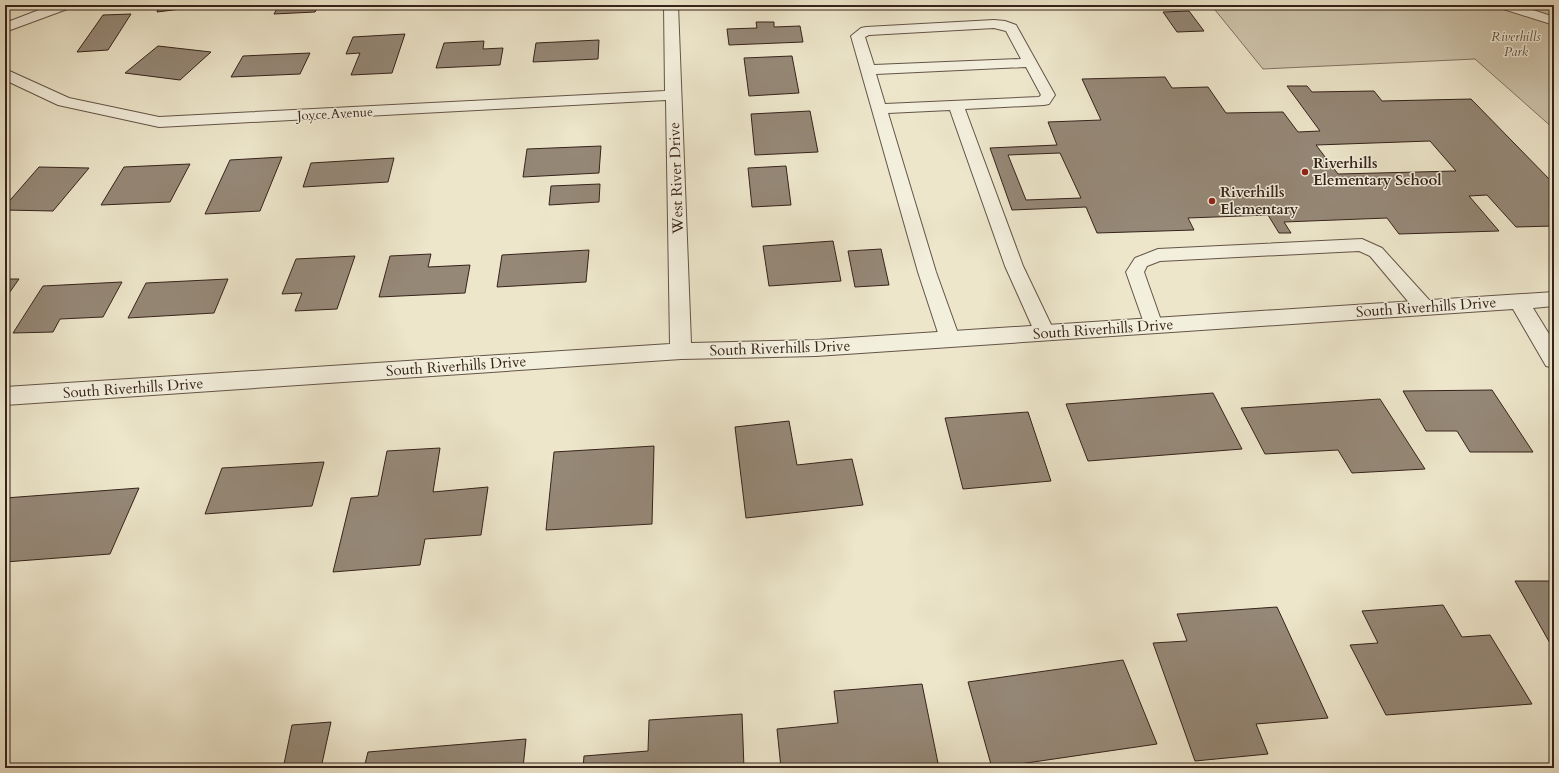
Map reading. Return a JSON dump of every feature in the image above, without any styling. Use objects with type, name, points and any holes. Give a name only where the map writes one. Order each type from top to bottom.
[{"type":"street","points":[[5,28],[65,5]]},
{"type":"street","name":"West River Drive","points":[[671,5],[682,351]]},
{"type":"street","name":"Joyce Avenue","points":[[5,74],[64,102],[159,122],[673,95]]},
{"type":"street","name":"South Riverhills Drive","points":[[5,396],[682,351],[816,348],[1554,299]]},
{"type":"street","points":[[1519,301],[1554,360]]},
{"type":"lane","points":[[1506,5],[1554,21]]},
{"type":"lane","points":[[879,109],[1044,101],[1048,95],[1011,28],[1005,25],[994,24],[866,31],[858,36],[879,109],[927,272],[950,339]]},
{"type":"lane","points":[[868,70],[1030,63]]},
{"type":"lane","points":[[956,105],[1014,266],[1045,333]]},
{"type":"lane","points":[[1154,326],[1135,272],[1141,262],[1158,255],[1362,245],[1376,252],[1424,308]]},
{"type":"green space","name":"Riverhills Park","points":[[1211,5],[1554,5],[1554,129],[1475,59],[1263,69]]},
{"type":"building","points":[[159,5],[213,5],[157,12]]},
{"type":"building","points":[[279,5],[319,5],[315,12],[274,14]]},
{"type":"building","points":[[1189,11],[1204,31],[1177,32],[1163,12]]},
{"type":"building","points":[[131,14],[108,50],[77,52],[103,15]]},
{"type":"building","points":[[756,22],[774,22],[774,27],[800,26],[803,42],[729,45],[727,29],[757,28]]},
{"type":"building","points":[[405,34],[392,73],[351,75],[360,53],[346,54],[353,37]]},
{"type":"building","points":[[599,40],[598,59],[533,62],[536,43]]},
{"type":"building","points":[[484,41],[483,49],[503,48],[500,65],[436,68],[444,43]]},
{"type":"building","points":[[158,46],[211,52],[180,80],[125,73]]},
{"type":"building","points":[[310,53],[300,74],[231,77],[243,56]]},
{"type":"building","points":[[792,56],[799,93],[749,96],[744,58]]},
{"type":"building","points":[[1165,77],[1172,88],[1208,87],[1226,113],[1283,112],[1298,132],[1320,131],[1287,86],[1307,86],[1312,92],[1374,91],[1382,101],[1471,99],[1554,184],[1554,226],[1516,227],[1487,195],[1469,196],[1499,231],[1399,234],[1387,218],[1284,222],[1291,233],[1279,233],[1268,215],[1188,218],[1194,230],[1097,233],[1086,207],[1012,210],[990,148],[1057,145],[1048,122],[1101,120],[1082,79]],"holes":[[[1430,141],[1456,171],[1338,174],[1316,145]],[[1060,153],[1081,198],[1026,200],[1008,155]]]},
{"type":"building","points":[[810,111],[818,152],[755,155],[751,114]]},
{"type":"building","points":[[601,146],[599,173],[523,177],[527,149]]},
{"type":"building","points":[[282,157],[260,211],[205,214],[230,160]]},
{"type":"building","points":[[394,158],[388,182],[303,187],[311,163]]},
{"type":"building","points":[[190,164],[170,202],[101,205],[124,167]]},
{"type":"building","points":[[786,166],[791,205],[752,207],[748,168]]},
{"type":"building","points":[[39,167],[89,168],[53,211],[5,210],[5,206]]},
{"type":"building","points":[[600,184],[599,202],[549,205],[551,186]]},
{"type":"building","points":[[833,241],[841,281],[769,286],[763,246]]},
{"type":"building","points":[[881,249],[889,285],[855,287],[848,251]]},
{"type":"building","points":[[589,250],[586,282],[497,287],[502,255]]},
{"type":"building","points":[[431,254],[428,267],[470,265],[465,293],[379,297],[390,256]]},
{"type":"building","points":[[355,256],[337,309],[295,311],[302,293],[282,294],[296,259]]},
{"type":"building","points":[[5,279],[19,279],[5,299]]},
{"type":"building","points":[[228,279],[214,313],[128,318],[146,283]]},
{"type":"building","points":[[122,282],[103,317],[60,319],[53,332],[13,333],[43,286]]},
{"type":"building","points":[[1492,390],[1533,452],[1470,452],[1457,431],[1426,431],[1403,391]]},
{"type":"building","points":[[1213,393],[1242,449],[1088,461],[1066,404]]},
{"type":"building","points":[[1380,399],[1425,469],[1352,473],[1338,450],[1265,454],[1241,408]]},
{"type":"building","points":[[1028,412],[1051,481],[963,489],[945,418]]},
{"type":"building","points":[[789,421],[797,465],[852,459],[863,505],[746,518],[735,427]]},
{"type":"building","points":[[654,446],[652,524],[546,530],[554,452]]},
{"type":"building","points":[[440,448],[433,492],[488,487],[481,535],[425,539],[420,565],[333,572],[351,498],[378,496],[387,451]]},
{"type":"building","points":[[324,462],[312,506],[205,514],[222,468]]},
{"type":"building","points":[[139,488],[110,554],[5,562],[5,498]]},
{"type":"building","points":[[1515,581],[1554,581],[1554,645],[1551,645]]},
{"type":"building","points":[[1443,605],[1462,637],[1490,635],[1532,704],[1386,715],[1350,645],[1378,643],[1362,611]]},
{"type":"building","points":[[1277,607],[1328,718],[1256,724],[1268,754],[1195,761],[1153,643],[1187,641],[1177,614]]},
{"type":"building","points":[[1123,660],[1157,744],[992,768],[968,682]]},
{"type":"building","points":[[922,684],[939,768],[781,768],[777,729],[838,723],[834,691]]},
{"type":"building","points":[[742,714],[744,768],[583,768],[584,756],[648,751],[649,720]]},
{"type":"building","points":[[331,722],[321,768],[238,768],[284,764],[292,725]]},
{"type":"building","points":[[526,739],[523,768],[364,768],[368,752]]},
{"type":"place","name":"Riverhills Elementary School","points":[[1305,172]]},
{"type":"place","name":"Riverhills Elementary","points":[[1212,201]]}]
